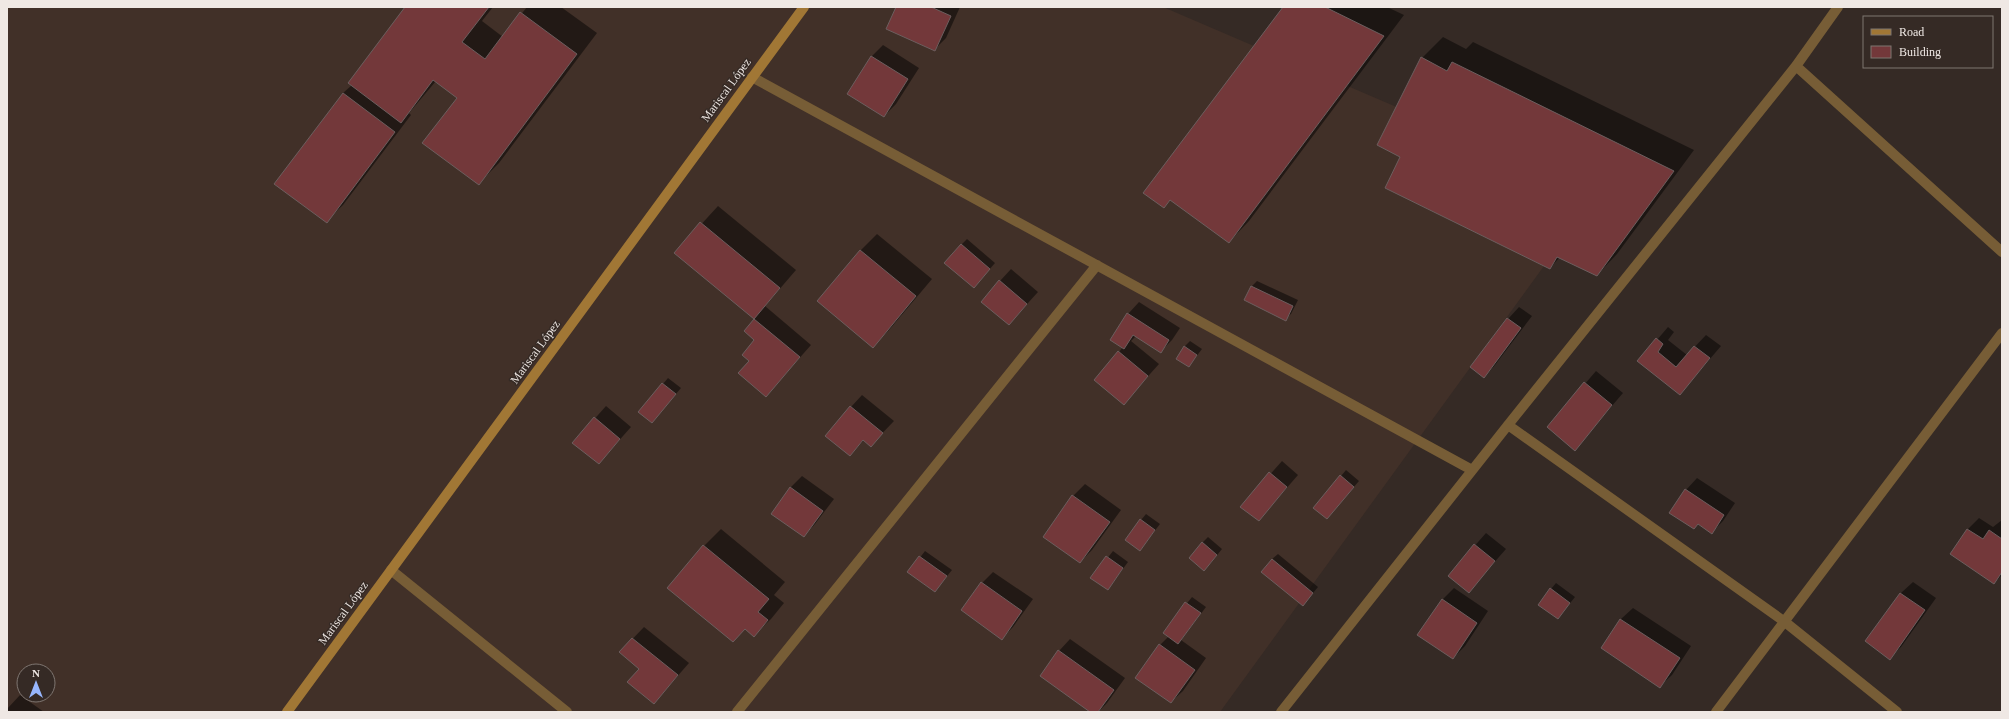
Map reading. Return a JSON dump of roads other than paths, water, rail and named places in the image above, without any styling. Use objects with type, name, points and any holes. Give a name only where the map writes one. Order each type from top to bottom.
[{"type":"street","name":"Mariscal López","points":[[287,712],[804,7]]},
{"type":"street","points":[[1281,712],[1472,470],[1796,66],[1838,7]]},
{"type":"street","points":[[1796,66],[2002,252]]},
{"type":"street","points":[[752,77],[1472,470]]},
{"type":"street","points":[[737,712],[1097,266]]},
{"type":"street","points":[[1716,712],[2002,333]]},
{"type":"street","points":[[1508,425],[1785,622],[1897,712]]},
{"type":"street","points":[[391,570],[567,712]]}]
